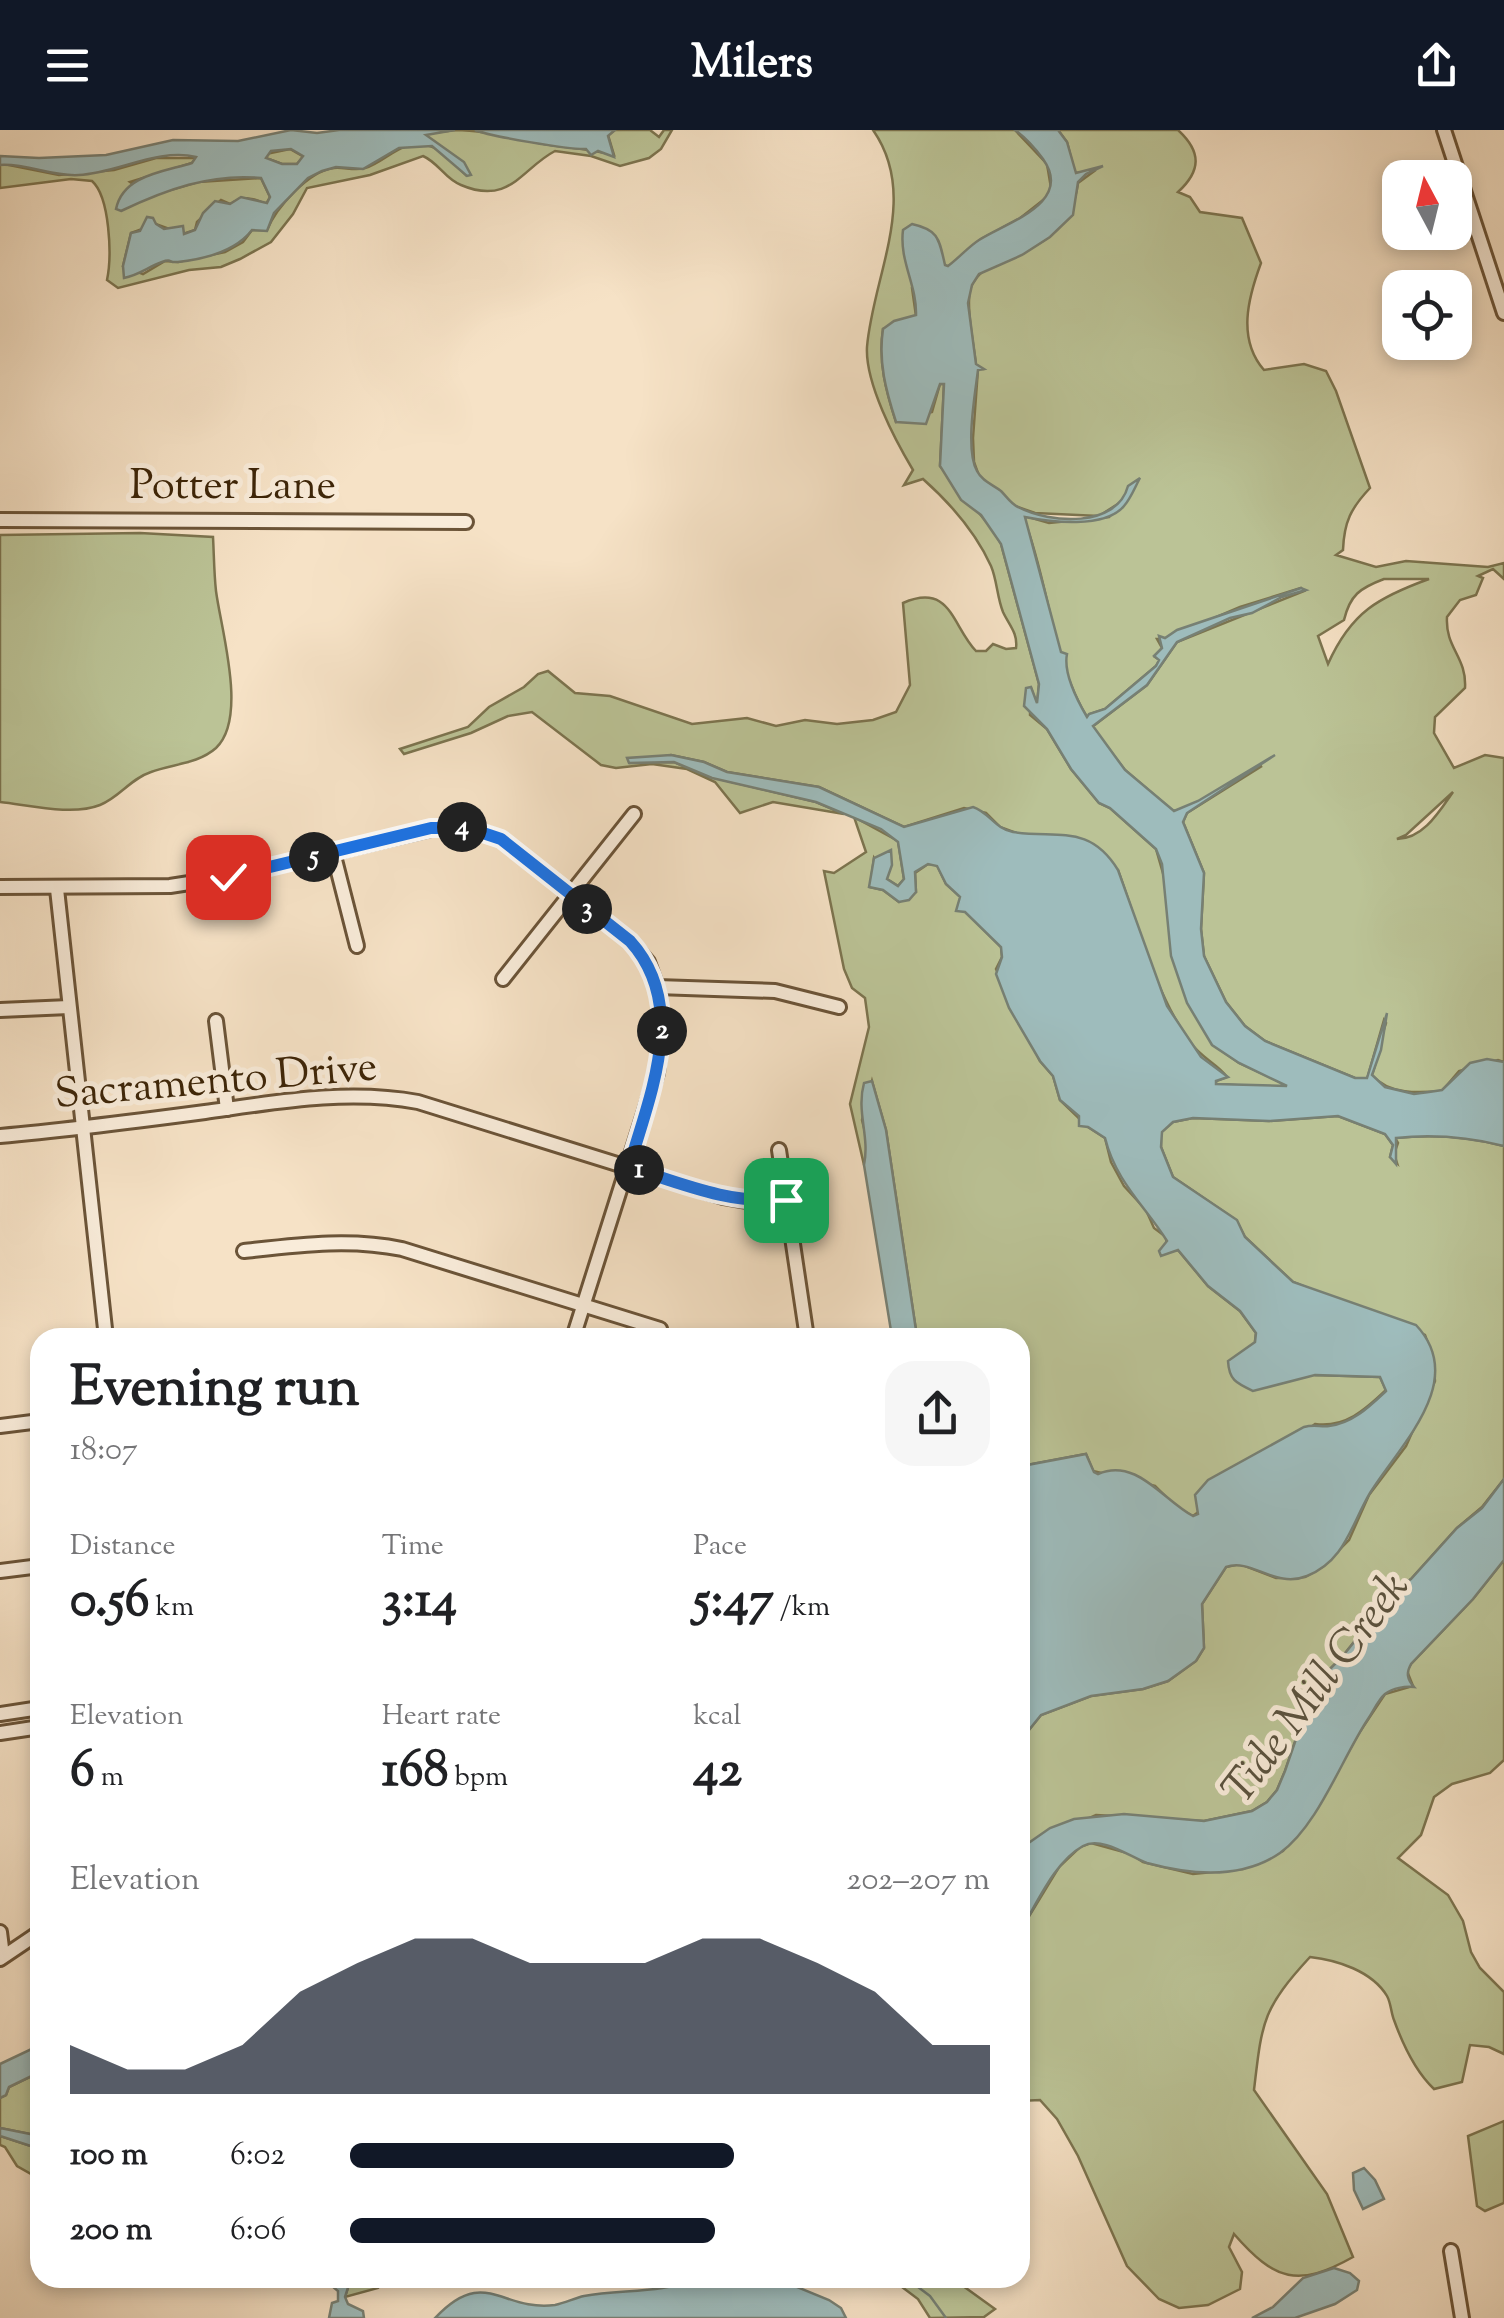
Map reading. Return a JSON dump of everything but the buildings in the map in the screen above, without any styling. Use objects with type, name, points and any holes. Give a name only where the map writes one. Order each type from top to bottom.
[{"type":"street","points":[[1444,130],[1504,313]]},
{"type":"street","name":"Potter Lane","points":[[0,520],[466,522]]},
{"type":"street","points":[[503,979],[634,814]]},
{"type":"street","points":[[0,887],[170,886],[228,877],[431,828],[468,828],[501,839],[630,941],[648,962],[657,987],[662,1026],[660,1058],[576,1328]]},
{"type":"street","points":[[333,852],[357,946]]},
{"type":"street","points":[[57,889],[105,1328]]},
{"type":"street","points":[[657,987],[775,991],[839,1007]]},
{"type":"street","points":[[0,1010],[70,1007]]},
{"type":"street","points":[[216,1021],[227,1109]]},
{"type":"street","name":"Sacramento Drive","points":[[0,1136],[335,1096],[393,1098],[418,1102],[724,1197],[752,1202],[786,1200]]},
{"type":"street","points":[[780,1150],[805,1328]]},
{"type":"street","points":[[244,1251],[340,1241],[402,1249],[654,1328]]},
{"type":"street","points":[[0,1426],[30,1422]]},
{"type":"street","points":[[0,1571],[30,1567]]},
{"type":"street","points":[[0,1714],[30,1710]]},
{"type":"street","points":[[0,1733],[30,1728]]},
{"type":"street","points":[[0,1932],[2,1958],[30,1939]]},
{"type":"street","points":[[1452,2251],[1462,2318]]},
{"type":"green space","points":[[455,130],[614,155],[608,135],[615,130],[650,130],[659,137],[664,130],[672,130],[661,149],[649,158],[620,166],[591,156],[555,151],[514,182],[492,191],[455,182],[423,156],[370,175],[307,188],[271,242],[240,259],[221,267],[189,270],[118,288],[107,280],[106,213],[92,181],[71,179],[0,188],[0,165],[4,164],[59,175],[114,170],[156,158],[197,158],[192,163],[130,182],[150,196],[198,182],[261,178],[270,197],[266,204],[248,198],[230,204],[221,200],[197,222],[195,230],[183,234],[156,224],[131,233],[123,266],[143,274],[165,261],[225,252],[243,242],[252,230],[267,230],[294,192],[314,176],[334,168],[365,168],[403,147],[430,146],[467,176],[425,134]]},
{"type":"green space","points":[[873,130],[1015,130],[1047,164],[1051,188],[1047,197],[912,288],[916,316],[883,329],[882,365],[889,399],[896,422],[932,412],[940,384],[944,384],[940,466],[1001,544],[1039,684],[1037,705],[1031,688],[1030,715],[1047,729],[1071,769],[1099,803],[1110,808],[1156,849],[1212,1044],[1239,1063],[1289,1086],[1216,1084],[1227,1077],[1194,1047],[1166,1001],[1118,870],[1000,827],[986,813],[964,808],[904,827],[819,787],[727,772],[671,755],[629,763],[674,762],[707,776],[816,802],[844,814],[773,802],[740,813],[715,782],[687,769],[652,764],[616,768],[601,765],[532,712],[508,716],[471,733],[404,754],[400,749],[468,727],[489,707],[548,671],[575,693],[610,696],[692,724],[747,718],[776,726],[805,720],[837,724],[873,720],[896,712],[910,685],[903,603],[919,598],[941,602],[976,651],[986,651],[993,644],[1016,648],[991,566],[970,530],[923,479],[904,485],[913,470],[890,427],[871,377],[867,347],[893,209],[893,182]]},
{"type":"green space","points":[[1058,130],[1178,130],[1191,146],[1196,161],[1191,177],[1178,192],[1190,197],[1200,212],[1242,218],[1261,263],[1248,318],[1250,345],[1256,358],[1264,370],[1304,364],[1326,371],[1370,488],[1350,516],[1343,550],[1336,555],[1376,567],[1406,561],[1488,567],[1504,563],[1504,579],[1493,569],[1478,576],[1483,578],[1476,595],[1460,600],[1447,617],[1465,688],[1435,717],[1434,733],[1454,768],[1485,755],[1504,758],[1504,1062],[1498,1060],[1459,1071],[1442,1091],[1396,1089],[1372,1075],[1384,1020],[1367,1079],[1355,1078],[1265,1041],[1245,1026],[1226,1002],[1204,956],[1204,873],[1183,822],[1187,813],[1262,766],[1196,803],[1173,811],[1125,770],[1092,727],[1147,685],[1177,642],[1304,591],[1301,588],[1240,607],[1157,639],[1162,648],[1155,657],[1160,660],[1156,666],[1088,719],[1066,672],[1024,519],[1025,516],[1049,523],[1109,517],[1124,500],[1099,516],[1035,513],[1015,506],[979,476],[973,438],[981,369],[976,365],[971,325],[971,287],[979,274],[992,265],[1043,241],[1059,228],[1071,209],[1078,183],[1093,172],[1075,173],[1067,142]],"holes":[[[1384,579],[1429,579],[1368,609],[1346,631],[1328,664],[1318,636],[1344,620],[1357,593]],[[1453,792],[1422,829],[1397,839],[1406,835]]]},
{"type":"green space","points":[[290,149],[304,157],[297,164],[266,158],[266,154]]},
{"type":"green space","points":[[140,533],[213,537],[216,591],[230,673],[230,716],[225,734],[209,753],[144,775],[100,805],[64,810],[0,802],[0,535]]},
{"type":"green space","points":[[854,817],[898,841],[904,879],[898,886],[887,879],[874,858],[870,887],[883,890],[899,902],[916,892],[915,873],[928,864],[937,865],[946,884],[961,897],[965,911],[1001,947],[1002,957],[996,969],[1040,1061],[1053,1076],[1060,1100],[1105,1138],[1111,1162],[1124,1186],[1146,1210],[1154,1228],[1166,1237],[1167,1251],[1178,1250],[1208,1286],[1240,1311],[1256,1333],[1255,1341],[1315,1375],[1380,1377],[1386,1390],[1345,1420],[1315,1424],[1193,1516],[1176,1507],[1155,1486],[1093,1471],[1086,1454],[1030,1464],[1030,1328],[916,1328],[886,1130],[872,1081],[862,1120],[868,1144],[864,1165],[850,1104],[869,1027],[865,998],[852,988],[844,969],[824,871],[834,873],[866,852]]},
{"type":"green space","points":[[1338,1116],[1385,1134],[1393,1145],[1390,1157],[1397,1163],[1395,1138],[1450,1137],[1504,1146],[1504,1479],[1482,1507],[1368,1619],[1342,1657],[1315,1684],[1285,1771],[1267,1802],[1252,1811],[1204,1821],[1096,1815],[1030,1845],[1030,1729],[1041,1715],[1091,1696],[1143,1689],[1168,1681],[1196,1661],[1204,1648],[1202,1604],[1226,1567],[1240,1564],[1276,1578],[1305,1577],[1322,1567],[1349,1540],[1369,1495],[1406,1446],[1435,1381],[1425,1335],[1293,1282],[1245,1237],[1236,1220],[1173,1177],[1161,1147],[1161,1132],[1173,1122],[1193,1118],[1269,1121]]},
{"type":"green space","points":[[1504,1560],[1504,1760],[1490,1773],[1452,1784],[1434,1797],[1421,1835],[1398,1858],[1448,1895],[1463,1921],[1471,1952],[1480,1968],[1504,1992],[1504,2054],[1470,2045],[1462,2082],[1434,2089],[1410,2057],[1380,1987],[1353,1968],[1310,1957],[1282,1990],[1267,2018],[1254,2090],[1327,2194],[1353,2257],[1317,2273],[1288,2275],[1262,2262],[1234,2234],[1229,2247],[1242,2272],[1240,2289],[1208,2305],[1179,2308],[1159,2299],[1127,2266],[1078,2156],[1057,2119],[1040,2100],[1030,2100],[1030,1915],[1059,1867],[1080,1847],[1091,1843],[1131,1854],[1143,1862],[1193,1874],[1243,1869],[1283,1851],[1315,1811],[1385,1694],[1413,1686],[1407,1671],[1411,1664]]},
{"type":"green space","points":[[30,2077],[30,2134],[0,2128],[0,2098],[9,2087]]},
{"type":"green space","points":[[1504,2121],[1504,2203],[1485,2211],[1477,2206],[1468,2136]]},
{"type":"green space","points":[[0,2136],[30,2146],[30,2173],[17,2166],[0,2145]]},
{"type":"green space","points":[[348,2288],[378,2288],[345,2297]]},
{"type":"green space","points":[[903,2288],[966,2288],[995,2309],[984,2317],[930,2318],[918,2299]]},
{"type":"water","points":[[291,130],[455,130],[426,135],[464,162],[471,175],[467,176],[432,146],[399,148],[363,169],[336,167],[308,178],[274,213],[267,231],[252,230],[219,253],[188,261],[165,261],[124,278],[131,233],[140,231],[147,217],[164,229],[183,226],[184,234],[195,230],[203,213],[215,201],[230,204],[241,197],[267,203],[270,197],[261,178],[224,178],[189,185],[121,211],[116,209],[120,198],[135,182],[192,163],[196,157],[152,158],[79,175],[0,165],[0,156],[106,155],[173,140],[238,141]],"holes":[[[291,149],[303,156],[297,164],[266,158],[271,151]]]},
{"type":"water","points":[[475,130],[615,130],[608,136],[614,157],[598,151],[591,155],[586,149]]},
{"type":"water","points":[[1015,130],[1058,130],[1067,142],[1076,173],[1103,166],[1078,182],[1073,215],[1050,237],[1022,255],[979,274],[972,285],[968,303],[976,364],[984,369],[978,370],[973,407],[973,461],[982,478],[1018,507],[1064,519],[1097,516],[1111,509],[1128,486],[1140,478],[1124,506],[1104,518],[1077,522],[1025,517],[1061,652],[1067,654],[1069,678],[1087,717],[1105,709],[1156,666],[1159,660],[1154,656],[1162,648],[1159,636],[1165,638],[1177,630],[1301,588],[1306,590],[1177,642],[1147,685],[1093,726],[1125,770],[1174,811],[1275,755],[1187,813],[1183,822],[1204,873],[1204,956],[1226,1002],[1245,1026],[1265,1041],[1355,1078],[1367,1078],[1387,1013],[1372,1075],[1385,1087],[1414,1094],[1442,1090],[1470,1063],[1487,1059],[1504,1062],[1504,1146],[1451,1137],[1396,1138],[1396,1164],[1390,1157],[1393,1145],[1385,1134],[1338,1116],[1269,1121],[1193,1118],[1173,1122],[1162,1132],[1161,1147],[1173,1177],[1237,1220],[1245,1237],[1293,1282],[1416,1325],[1430,1346],[1435,1368],[1432,1390],[1411,1434],[1330,1561],[1295,1579],[1245,1566],[1226,1567],[1202,1604],[1204,1648],[1196,1661],[1168,1681],[1143,1689],[1091,1696],[1041,1715],[1030,1729],[1030,1464],[1086,1454],[1094,1472],[1125,1471],[1137,1476],[1193,1516],[1198,1514],[1195,1495],[1208,1480],[1304,1427],[1346,1421],[1386,1391],[1380,1377],[1315,1375],[1253,1391],[1234,1380],[1228,1361],[1255,1342],[1256,1333],[1240,1311],[1208,1286],[1178,1250],[1161,1256],[1159,1251],[1167,1241],[1116,1168],[1105,1138],[1079,1126],[1079,1116],[1060,1100],[1053,1076],[1009,1008],[996,974],[1001,947],[965,912],[956,911],[960,897],[946,884],[937,866],[928,864],[915,872],[916,892],[909,900],[899,902],[883,890],[869,887],[874,858],[891,850],[892,865],[887,879],[898,886],[904,879],[898,842],[881,829],[816,802],[712,778],[674,762],[629,763],[627,758],[671,755],[727,772],[819,787],[904,827],[973,807],[1013,832],[1084,839],[1107,855],[1118,870],[1167,1006],[1201,1057],[1228,1077],[1216,1084],[1287,1086],[1212,1045],[1187,1003],[1171,956],[1162,864],[1156,849],[1110,808],[1099,803],[1071,769],[1047,729],[1024,706],[1026,688],[1031,687],[1037,703],[1039,684],[1001,544],[981,515],[961,500],[940,466],[944,384],[940,384],[926,424],[896,422],[889,399],[882,365],[883,329],[894,321],[916,315],[903,252],[903,230],[912,224],[933,233],[948,266],[979,240],[1033,209],[1050,188],[1050,174],[1027,140]]},
{"type":"water","points":[[872,1081],[886,1130],[916,1328],[891,1328],[864,1165],[864,1083]]},
{"type":"water","name":"Tide Mill Creek","points":[[1504,1479],[1504,1560],[1411,1664],[1408,1676],[1414,1687],[1392,1690],[1380,1699],[1318,1809],[1294,1841],[1265,1862],[1215,1873],[1147,1863],[1099,1844],[1083,1846],[1063,1862],[1030,1914],[1030,1842],[1050,1828],[1074,1819],[1124,1814],[1204,1821],[1252,1811],[1267,1802],[1285,1771],[1315,1684],[1397,1588],[1411,1579],[1457,1528],[1482,1508]]},
{"type":"water","points":[[30,2050],[30,2077],[9,2087],[0,2098],[0,2064]]},
{"type":"water","points":[[0,2128],[30,2134],[30,2146],[0,2136]]},
{"type":"water","points":[[1364,2168],[1384,2199],[1363,2209],[1354,2190],[1353,2173]]},
{"type":"water","points":[[1334,2268],[1359,2281],[1357,2290],[1335,2304],[1295,2318],[1252,2318],[1273,2307],[1303,2278]]},
{"type":"water","points":[[334,2288],[348,2288],[348,2304],[363,2311],[364,2318],[329,2318],[332,2303],[338,2301]]},
{"type":"water","points":[[800,2288],[829,2300],[841,2308],[846,2318],[435,2318],[452,2303],[481,2292],[520,2303],[555,2305],[584,2296],[656,2289]]},
{"type":"waterway","points":[[919,2288],[946,2318]]},
{"type":"route","points":[[228,877],[431,828],[468,828],[501,839],[630,941],[653,974],[662,1042],[629,1167],[724,1197],[752,1202],[786,1200]]}]
